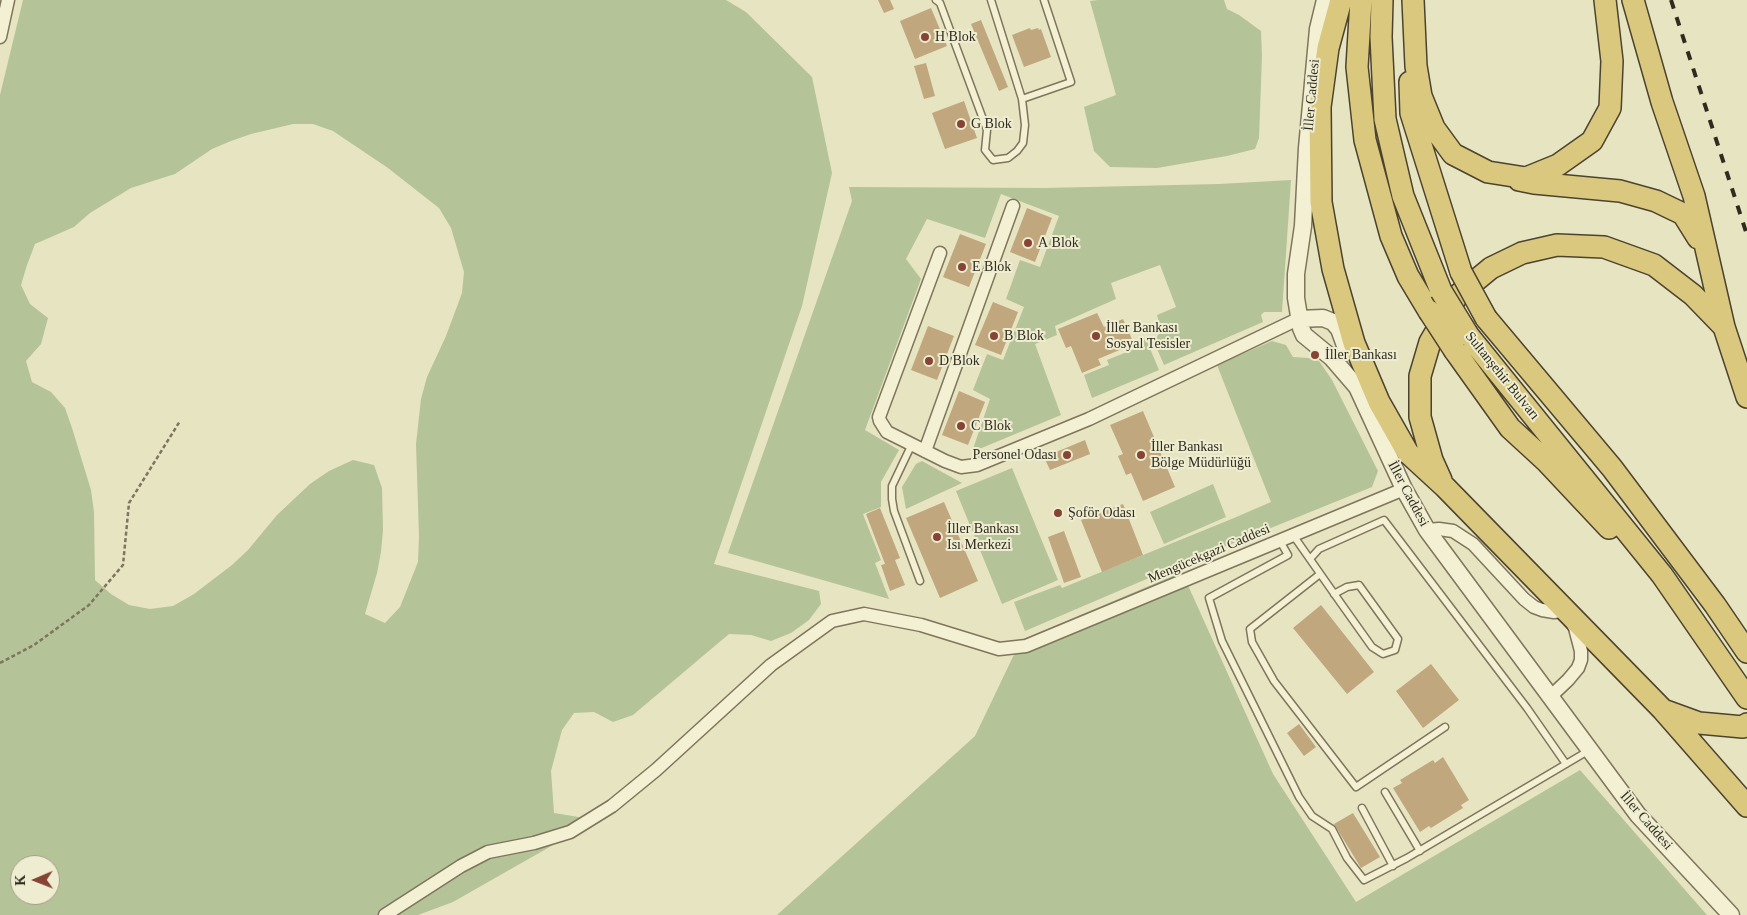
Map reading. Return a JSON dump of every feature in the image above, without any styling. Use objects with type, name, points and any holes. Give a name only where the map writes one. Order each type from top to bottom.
[{"type":"highway","points":[[1341,0],[1328,48],[1320,107],[1321,202],[1333,269],[1354,343],[1379,402],[1408,453],[1445,487],[1664,710],[1747,806]]},
{"type":"highway","points":[[1361,0],[1357,67],[1365,140],[1391,236],[1408,276],[1429,311],[1462,343],[1510,428],[1547,462],[1630,549],[1694,623],[1747,698]]},
{"type":"highway","name":"Sultanşehir Bulvarı","points":[[1382,0],[1381,37],[1384,119],[1403,196],[1462,343]]},
{"type":"highway","points":[[1412,0],[1416,66],[1421,96],[1434,128],[1453,154],[1488,172],[1534,183],[1620,191],[1656,201],[1683,214],[1706,251]]},
{"type":"highway","name":"Sultanşehir Bulvarı","points":[[1412,0],[1408,19],[1411,114],[1461,272],[1486,318],[1612,468],[1715,604],[1747,652]]},
{"type":"highway","points":[[1498,174],[1526,178],[1558,165],[1592,141],[1610,108],[1612,61],[1605,0]]},
{"type":"highway","points":[[1633,0],[1662,102],[1694,196],[1724,327],[1747,397]]},
{"type":"highway","points":[[1445,487],[1432,460],[1420,417],[1420,376],[1430,342],[1457,296],[1491,268],[1522,253],[1557,245],[1604,247],[1654,265],[1693,295],[1724,327]]},
{"type":"highway","points":[[1664,710],[1699,723],[1743,727],[1747,724]]},
{"type":"street","points":[[0,37],[8,0]]},
{"type":"street","name":"İller Caddesi","points":[[1325,0],[1318,29],[1307,148],[1303,226],[1296,274],[1298,319],[1304,335],[1332,358],[1357,386],[1404,489],[1427,530],[1638,815],[1731,915]]},
{"type":"street","points":[[925,451],[1013,206]]},
{"type":"street","points":[[940,253],[879,417],[887,432],[945,462],[961,467],[977,465],[1089,418],[1298,319],[1323,318],[1333,322],[1339,328],[1357,386]]},
{"type":"street","name":"Mengücekgazi Caddesi","points":[[385,915],[461,866],[488,852],[570,832],[612,806],[656,770],[771,665],[832,621],[864,614],[921,625],[999,649],[1026,646],[1404,489]]},
{"type":"street","points":[[1427,530],[1440,529],[1453,532],[1474,544],[1524,599],[1534,607],[1554,612],[1565,610],[1575,628],[1581,651],[1581,660],[1578,668],[1568,680],[1550,697]]},
{"type":"lane","points":[[936,0],[940,3],[987,130],[985,150],[993,160],[1008,158],[1017,151],[1023,143],[1025,125],[1022,99],[991,0]]},
{"type":"lane","points":[[1022,99],[1071,82],[1044,0]]},
{"type":"lane","points":[[912,444],[892,486],[892,499],[894,511],[920,581]]},
{"type":"lane","points":[[1310,559],[1319,549],[1384,520],[1527,708],[1566,764]]},
{"type":"lane","points":[[1293,535],[1334,594],[1372,647],[1383,654],[1395,650],[1398,639],[1359,585],[1347,587],[1334,594]]},
{"type":"lane","points":[[1280,540],[1288,555],[1209,598],[1222,641],[1299,797],[1312,816],[1332,830],[1347,858],[1364,880],[1420,851],[1589,750]]},
{"type":"lane","points":[[1320,574],[1250,629],[1252,642],[1274,681],[1356,787],[1445,727]]},
{"type":"lane","points":[[1384,792],[1420,851]]},
{"type":"lane","points":[[1362,808],[1393,866]]},
{"type":"path","points":[[0,663],[34,645],[89,605],[123,565],[129,503],[180,421]]},
{"type":"green space","points":[[23,0],[726,0],[746,12],[812,77],[832,173],[802,306],[714,564],[819,591],[821,604],[809,620],[791,633],[771,641],[751,635],[729,634],[633,715],[613,722],[594,712],[574,713],[562,730],[551,771],[554,813],[597,820],[453,902],[418,915],[0,915],[0,95]],"holes":[[[293,124],[313,124],[333,131],[388,168],[439,208],[451,228],[464,272],[462,293],[446,336],[427,377],[421,399],[416,444],[418,562],[400,607],[385,623],[365,614],[381,552],[383,530],[382,488],[374,465],[353,460],[329,471],[310,484],[277,515],[248,550],[232,565],[194,594],[173,606],[150,609],[129,605],[111,594],[95,580],[94,512],[91,490],[72,428],[65,408],[51,392],[32,382],[26,361],[41,344],[48,318],[30,304],[21,285],[35,244],[74,227],[90,213],[131,188],[175,174],[212,149],[251,134]]]},
{"type":"green space","points":[[1224,0],[1227,9],[1261,31],[1259,138],[1255,149],[1227,156],[1157,168],[1110,167],[1094,151],[1084,107],[1116,95],[1090,1]]},
{"type":"green space","points":[[1291,180],[1282,312],[1264,312],[1261,315],[1263,322],[1164,365],[1154,342],[1161,330],[1157,315],[1176,307],[1160,265],[1111,283],[1116,299],[1055,326],[1057,335],[1035,344],[1061,415],[972,452],[990,399],[973,390],[987,354],[1003,360],[1024,307],[1006,299],[1020,260],[1040,267],[1059,216],[1001,194],[985,238],[927,219],[906,259],[921,279],[865,430],[899,450],[881,482],[881,507],[863,514],[881,560],[875,563],[889,599],[728,553],[852,201],[849,187],[1045,188],[1219,184]]},
{"type":"green space","points":[[1146,339],[1159,370],[1092,398],[1084,375],[1109,365],[1107,360],[1137,348],[1139,342]]},
{"type":"green space","points":[[1272,341],[1286,345],[1293,357],[1319,361],[1332,380],[1378,471],[1372,487],[1177,566],[1025,631],[1014,602],[1060,585],[1062,588],[1271,502],[1217,365]]},
{"type":"green space","points":[[922,461],[962,483],[906,509],[902,487],[916,464]]},
{"type":"green space","points":[[1012,468],[1058,580],[1002,604],[956,491]]},
{"type":"green space","points":[[1213,484],[1226,517],[1164,544],[1150,512]]},
{"type":"green space","points":[[1182,572],[1273,774],[1356,902],[1580,770],[1707,915],[777,915],[975,736],[1021,640]]},
{"type":"building","points":[[878,0],[890,0],[894,9],[884,13]]},
{"type":"building","name":"H Blok","points":[[931,8],[947,46],[915,59],[900,21]]},
{"type":"building","points":[[981,20],[1008,87],[999,91],[971,24]]},
{"type":"building","points":[[1030,28],[1031,30],[1041,29],[1051,57],[1024,67],[1012,35]]},
{"type":"building","points":[[926,63],[935,96],[924,99],[914,66]]},
{"type":"building","name":"G Blok","points":[[964,101],[977,138],[945,149],[932,113]]},
{"type":"building","name":"A Blok","points":[[1027,208],[1052,218],[1035,262],[1010,252]]},
{"type":"building","name":"E Blok","points":[[960,234],[986,244],[969,287],[943,277]]},
{"type":"building","name":"B Blok","points":[[993,302],[1018,312],[1001,355],[975,345]]},
{"type":"building","name":"İller Bankası Sosyal Tesisler","points":[[1097,313],[1104,327],[1123,319],[1134,344],[1098,359],[1101,365],[1082,373],[1071,346],[1066,348],[1058,329]]},
{"type":"building","name":"D Blok","points":[[928,326],[954,336],[937,380],[911,370]]},
{"type":"building","name":"C Blok","points":[[959,391],[985,402],[968,445],[942,435]]},
{"type":"building","name":"İller Bankası Bölge Müdürlüğü","points":[[1143,411],[1175,487],[1143,501],[1131,473],[1126,475],[1118,456],[1123,454],[1110,425]]},
{"type":"building","name":"Personel Odası","points":[[1085,440],[1090,454],[1050,470],[1044,457]]},
{"type":"building","name":"İller Bankası Isı Merkezi","points":[[944,502],[978,581],[940,598],[906,518]]},
{"type":"building","points":[[1123,504],[1143,555],[1102,572],[1081,520]]},
{"type":"building","points":[[880,508],[900,558],[895,560],[905,585],[890,591],[881,565],[885,564],[866,514]]},
{"type":"building","points":[[1064,531],[1081,577],[1064,583],[1048,537]]},
{"type":"building","points":[[1321,605],[1374,672],[1347,694],[1293,628]]},
{"type":"building","points":[[1431,664],[1459,700],[1423,728],[1396,691]]},
{"type":"building","points":[[1299,724],[1316,747],[1304,756],[1287,733]]},
{"type":"building","points":[[1443,757],[1469,800],[1461,805],[1463,808],[1431,828],[1429,826],[1420,832],[1393,788],[1402,783],[1400,780],[1433,760],[1435,763]]},
{"type":"building","points":[[1353,813],[1380,857],[1361,868],[1334,824]]},
{"type":"railway","points":[[1671,0],[1747,235]]},
{"type":"place","name":"H Blok","points":[[925,37]]},
{"type":"place","name":"G Blok","points":[[961,124]]},
{"type":"place","name":"A Blok","points":[[1028,243]]},
{"type":"place","name":"E Blok","points":[[962,267]]},
{"type":"place","name":"B Blok","points":[[994,336]]},
{"type":"place","name":"İller Bankası Sosyal Tesisler","points":[[1096,336]]},
{"type":"place","name":"İller Bankası","points":[[1315,355]]},
{"type":"place","name":"D Blok","points":[[929,361]]},
{"type":"place","name":"C Blok","points":[[961,426]]},
{"type":"place","name":"Personel Odası","points":[[1067,455]]},
{"type":"place","name":"İller Bankası Bölge Müdürlüğü","points":[[1141,455]]},
{"type":"place","name":"Şoför Odası","points":[[1058,513]]},
{"type":"place","name":"İller Bankası Isı Merkezi","points":[[937,537]]}]
